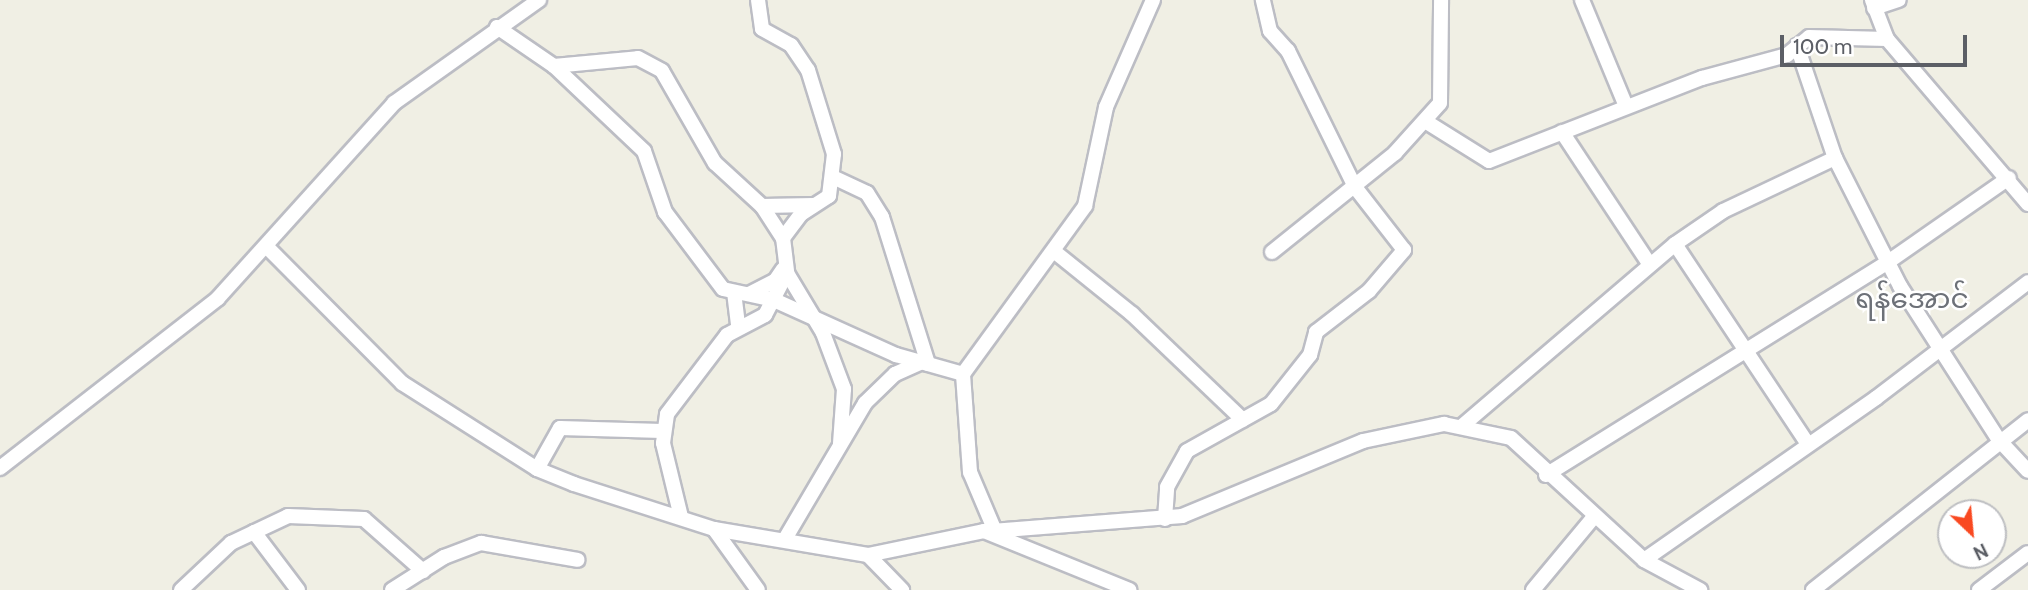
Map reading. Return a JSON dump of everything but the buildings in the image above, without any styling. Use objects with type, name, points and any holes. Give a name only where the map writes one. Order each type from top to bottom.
[{"type":"street","points":[[0,468],[167,342],[266,246],[394,103],[497,27],[539,0]]},
{"type":"street","points":[[758,0],[762,29],[791,45],[808,70],[835,178],[829,196],[816,205],[783,238]]},
{"type":"street","points":[[1129,590],[989,531],[970,472],[963,374],[1055,252],[1085,206],[1106,107],[1153,0]]},
{"type":"street","points":[[1165,519],[1167,487],[1187,451],[1243,420],[1284,390],[1331,316],[1399,260],[1404,250],[1355,187],[1288,51],[1270,31],[1263,0]]},
{"type":"street","points":[[1272,252],[1355,187],[1425,121],[1442,95],[1441,0]]},
{"type":"street","points":[[1582,0],[1626,106]]},
{"type":"street","points":[[1899,0],[1873,4],[1887,39],[2009,178],[2028,204]]},
{"type":"street","points":[[497,27],[554,66],[644,151],[665,212],[708,273],[741,293],[774,300],[818,323],[925,363],[963,374]]},
{"type":"street","points":[[1425,121],[1489,161],[1626,106],[1797,46],[1809,37],[1887,39]]},
{"type":"street","points":[[1797,46],[1835,158],[1888,262],[1924,325],[1943,344],[1999,440],[2028,471]]},
{"type":"street","points":[[554,66],[638,58],[662,71],[715,163],[762,206],[783,238],[786,267],[818,323],[844,389],[840,444]]},
{"type":"street","points":[[1562,132],[1650,265]]},
{"type":"street","points":[[1462,426],[1675,244],[1723,211],[1835,158]]},
{"type":"street","points":[[835,178],[867,193],[883,217],[925,363]]},
{"type":"street","points":[[1546,475],[1888,262],[2009,178]]},
{"type":"street","points":[[762,206],[816,205]]},
{"type":"street","points":[[1675,244],[1749,351],[1807,443]]},
{"type":"street","points":[[266,246],[402,383],[537,468],[714,529],[785,538],[868,555],[989,531],[1165,519],[1224,504],[1363,441],[1408,428],[1462,426],[1511,438],[1593,518],[1644,559],[1700,590]]},
{"type":"street","points":[[1055,252],[1132,314],[1243,420]]},
{"type":"street","points":[[741,293],[775,281],[786,267]]},
{"type":"street","points":[[681,517],[662,431],[667,414],[738,327],[765,316],[786,267]]},
{"type":"street","points":[[1644,559],[2028,282]]},
{"type":"street","points":[[738,327],[741,293]]},
{"type":"street","points":[[785,538],[840,444],[882,384],[925,363]]},
{"type":"street","points":[[1814,590],[1999,440],[2028,420]]},
{"type":"street","points":[[537,468],[560,428],[662,431]]},
{"type":"street","points":[[181,590],[213,557],[254,532],[288,516],[363,519],[423,571]]},
{"type":"street","points":[[1533,590],[1593,518]]},
{"type":"street","points":[[714,529],[758,590]]},
{"type":"street","points":[[254,532],[298,590]]},
{"type":"street","points":[[392,590],[423,571],[481,543],[578,560]]},
{"type":"street","points":[[1979,590],[2028,553]]},
{"type":"street","points":[[868,555],[902,590]]},
{"type":"district","name":"ရန်အောင်","points":[[1912,298]]}]
